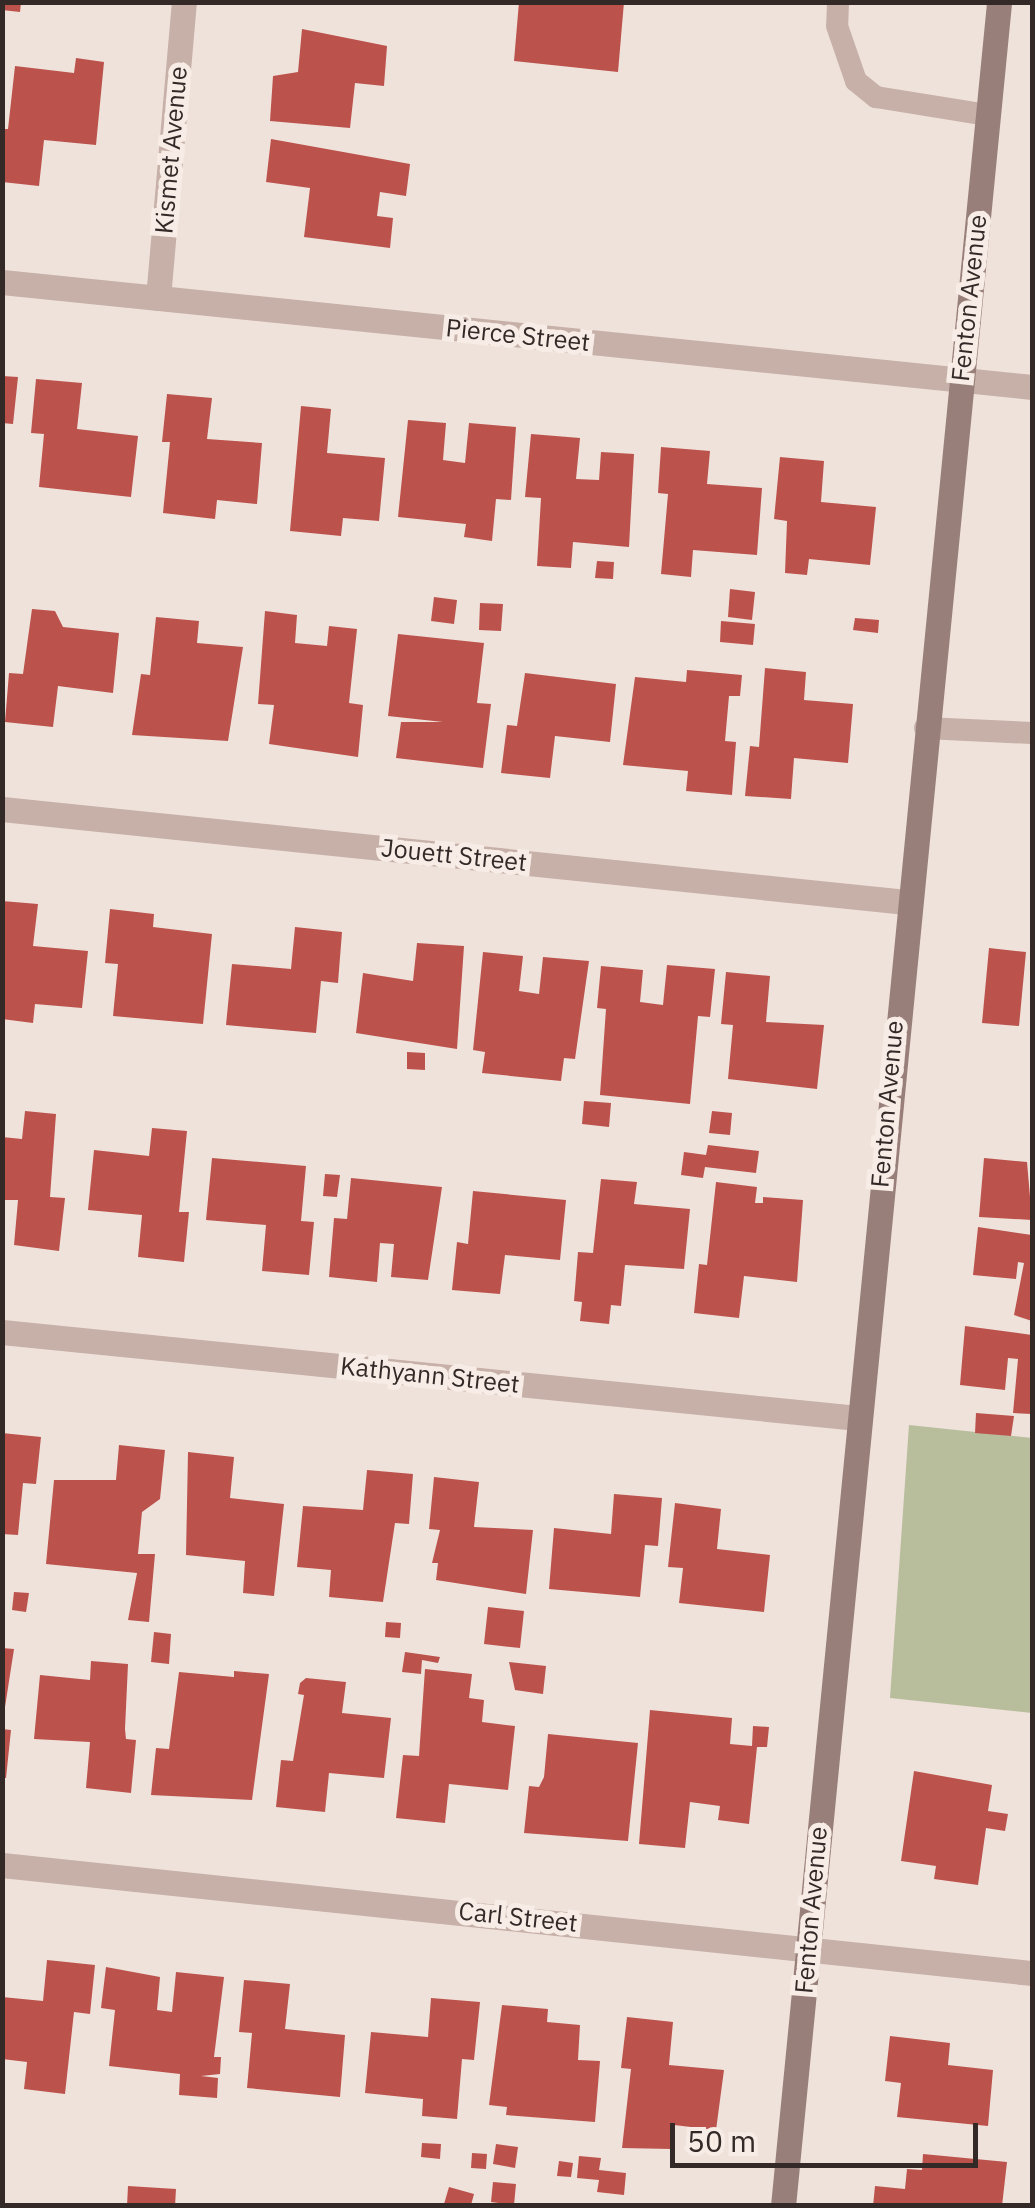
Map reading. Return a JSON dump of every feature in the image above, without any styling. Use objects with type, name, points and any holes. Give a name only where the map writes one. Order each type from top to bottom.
[{"type":"street","name":"Kismet Avenue","points":[[158,298],[184,2]]},
{"type":"street","name":"Fenton Avenue","points":[[784,2206],[906,902],[999,2]]},
{"type":"street","name":"Pierce Street","points":[[2,282],[1032,387]]},
{"type":"street","name":"Jouett Street","points":[[2,808],[906,902]]},
{"type":"street","name":"Kathyann Street","points":[[2,1332],[858,1418]]},
{"type":"street","name":"Carl Street","points":[[2,1865],[807,1946],[1032,1973]]},
{"type":"lane","points":[[838,2],[837,26],[856,81],[876,97],[988,115]]},
{"type":"lane","points":[[925,728],[1032,732]]},
{"type":"green space","points":[[909,1425],[1032,1438],[1032,1713],[890,1698]]},
{"type":"building","points":[[2,2],[21,2],[20,12],[2,10]]},
{"type":"building","points":[[519,2],[624,2],[618,72],[514,61]]},
{"type":"building","points":[[302,29],[387,46],[384,86],[355,83],[350,128],[270,121],[273,76],[298,72]]},
{"type":"building","points":[[76,58],[104,62],[96,145],[44,140],[39,186],[2,182],[2,129],[8,129],[15,66],[74,73]]},
{"type":"building","points":[[271,139],[410,164],[406,196],[380,192],[377,216],[393,218],[390,248],[304,237],[310,188],[266,182]]},
{"type":"building","points":[[2,376],[18,377],[13,424],[2,423]]},
{"type":"building","points":[[36,379],[82,383],[77,429],[138,436],[131,497],[39,487],[44,434],[31,433]]},
{"type":"building","points":[[167,394],[212,398],[207,439],[262,443],[257,504],[217,500],[215,519],[163,513],[170,442],[162,442]]},
{"type":"building","points":[[301,406],[331,409],[327,453],[385,458],[379,521],[343,518],[341,536],[290,531]]},
{"type":"building","points":[[408,420],[446,423],[443,460],[465,463],[469,423],[516,427],[511,500],[496,499],[492,541],[464,537],[466,524],[398,517]]},
{"type":"building","points":[[531,434],[580,438],[576,479],[599,480],[601,452],[634,454],[629,547],[573,542],[571,568],[537,566],[541,498],[525,497]]},
{"type":"building","points":[[661,447],[710,451],[707,484],[762,488],[757,555],[693,550],[691,577],[661,574],[668,494],[658,493]]},
{"type":"building","points":[[780,457],[824,461],[821,502],[876,507],[870,565],[809,559],[807,575],[785,573],[787,521],[774,519]]},
{"type":"building","points":[[597,561],[614,562],[613,579],[595,578]]},
{"type":"building","points":[[730,589],[755,592],[752,620],[728,617]]},
{"type":"building","points":[[434,597],[457,600],[454,624],[431,621]]},
{"type":"building","points":[[480,603],[503,604],[501,631],[479,630]]},
{"type":"building","points":[[32,609],[55,611],[63,627],[119,633],[113,693],[58,686],[53,727],[5,722],[9,673],[23,674]]},
{"type":"building","points":[[265,611],[297,615],[295,643],[327,646],[329,626],[357,629],[349,703],[363,705],[358,757],[269,744],[274,705],[258,704]]},
{"type":"building","points":[[156,617],[199,621],[197,643],[243,647],[228,741],[132,735],[141,674],[150,675]]},
{"type":"building","points":[[855,618],[879,620],[878,633],[853,630]]},
{"type":"building","points":[[721,621],[755,624],[753,645],[720,642]]},
{"type":"building","points":[[398,634],[484,643],[477,703],[491,704],[483,768],[396,758],[401,722],[443,722],[388,716]]},
{"type":"building","points":[[765,668],[806,672],[804,700],[853,704],[848,763],[794,758],[791,799],[745,796],[750,746],[759,747]]},
{"type":"building","points":[[687,670],[742,675],[740,696],[729,696],[725,741],[736,742],[732,795],[686,791],[688,771],[623,765],[635,677],[686,682]]},
{"type":"building","points":[[525,673],[616,684],[610,742],[555,736],[550,778],[501,773],[507,725],[517,726]]},
{"type":"building","points":[[2,901],[38,904],[33,946],[88,951],[82,1008],[35,1004],[33,1023],[2,1019]]},
{"type":"building","points":[[110,909],[154,914],[153,927],[212,934],[203,1024],[113,1016],[118,964],[105,963]]},
{"type":"building","points":[[295,927],[342,932],[338,983],[321,981],[316,1033],[226,1025],[232,964],[291,969]]},
{"type":"building","points":[[417,943],[464,946],[457,1049],[356,1033],[363,973],[413,981]]},
{"type":"building","points":[[989,948],[1026,952],[1019,1026],[982,1023]]},
{"type":"building","points":[[483,952],[523,956],[519,991],[539,994],[543,957],[589,961],[575,1059],[564,1058],[561,1081],[482,1073],[485,1052],[473,1050]]},
{"type":"building","points":[[667,965],[715,969],[710,1017],[698,1016],[690,1104],[600,1095],[606,1009],[597,1008],[601,966],[643,970],[640,1002],[663,1005]]},
{"type":"building","points":[[726,972],[770,976],[766,1022],[824,1025],[817,1089],[728,1079],[733,1025],[721,1024]]},
{"type":"building","points":[[407,1052],[425,1053],[425,1070],[407,1069]]},
{"type":"building","points":[[584,1101],[611,1103],[609,1127],[582,1124]]},
{"type":"building","points":[[25,1111],[56,1114],[50,1197],[65,1198],[59,1251],[14,1245],[18,1200],[2,1200],[2,1137],[22,1139]]},
{"type":"building","points":[[712,1111],[732,1113],[730,1135],[709,1133]]},
{"type":"building","points":[[152,1128],[187,1131],[179,1212],[189,1212],[184,1262],[138,1257],[142,1215],[88,1210],[94,1150],[149,1156]]},
{"type":"building","points":[[708,1145],[759,1151],[756,1173],[705,1167],[703,1178],[681,1175],[684,1152],[706,1155]]},
{"type":"building","points":[[212,1158],[306,1166],[301,1221],[314,1222],[309,1275],[262,1271],[266,1225],[206,1220]]},
{"type":"building","points":[[984,1158],[1027,1162],[1032,1220],[979,1217]]},
{"type":"building","points":[[325,1174],[340,1175],[337,1197],[323,1196]]},
{"type":"building","points":[[351,1178],[442,1187],[428,1280],[391,1277],[394,1244],[380,1243],[377,1282],[329,1277],[334,1218],[347,1219]]},
{"type":"building","points":[[601,1179],[637,1182],[634,1204],[690,1209],[684,1269],[625,1265],[621,1306],[611,1305],[609,1324],[580,1321],[582,1302],[574,1301],[578,1252],[593,1253]]},
{"type":"building","points":[[716,1182],[757,1187],[755,1203],[763,1203],[763,1197],[803,1200],[797,1282],[744,1276],[739,1318],[694,1313],[699,1264],[707,1265]]},
{"type":"building","points":[[473,1191],[566,1200],[560,1260],[505,1255],[500,1294],[452,1290],[457,1242],[468,1244]]},
{"type":"building","points":[[978,1227],[1032,1235],[1032,1321],[1014,1315],[1024,1263],[1018,1262],[1016,1279],[973,1275]]},
{"type":"building","points":[[965,1326],[1032,1335],[1032,1414],[1013,1413],[1018,1359],[1008,1358],[1005,1390],[960,1385]]},
{"type":"building","points":[[976,1413],[1014,1416],[1011,1436],[975,1433]]},
{"type":"building","points":[[2,1433],[41,1437],[36,1484],[23,1483],[18,1535],[2,1534]]},
{"type":"building","points":[[119,1445],[165,1450],[160,1499],[142,1512],[138,1554],[155,1554],[149,1622],[128,1620],[137,1573],[46,1564],[54,1480],[116,1480]]},
{"type":"building","points":[[188,1452],[234,1457],[230,1498],[284,1504],[274,1596],[243,1593],[245,1561],[186,1555]]},
{"type":"building","points":[[367,1470],[413,1474],[409,1524],[395,1523],[383,1602],[329,1597],[331,1570],[297,1567],[303,1506],[363,1510]]},
{"type":"building","points":[[434,1477],[479,1482],[474,1527],[533,1530],[526,1594],[436,1580],[438,1563],[432,1563],[440,1530],[429,1529]]},
{"type":"building","points":[[614,1494],[662,1498],[658,1546],[645,1545],[640,1597],[549,1589],[554,1528],[611,1534]]},
{"type":"building","points":[[675,1503],[721,1509],[717,1549],[770,1555],[764,1612],[679,1603],[683,1568],[668,1567]]},
{"type":"building","points":[[14,1592],[29,1593],[26,1612],[12,1610]]},
{"type":"building","points":[[488,1607],[524,1611],[520,1648],[484,1644]]},
{"type":"building","points":[[386,1622],[401,1623],[400,1638],[385,1637]]},
{"type":"building","points":[[154,1632],[171,1634],[169,1664],[151,1662]]},
{"type":"building","points":[[2,1648],[14,1649],[5,1707],[2,1706]]},
{"type":"building","points":[[405,1652],[440,1657],[438,1663],[422,1660],[421,1674],[402,1672]]},
{"type":"building","points":[[91,1661],[128,1664],[126,1739],[136,1740],[131,1793],[86,1788],[90,1742],[34,1739],[40,1675],[90,1680]]},
{"type":"building","points":[[509,1662],[546,1666],[543,1694],[515,1690]]},
{"type":"building","points":[[425,1669],[472,1674],[469,1698],[484,1700],[482,1722],[515,1726],[508,1790],[449,1784],[445,1823],[396,1818],[403,1755],[419,1756]]},
{"type":"building","points":[[234,1671],[269,1674],[252,1800],[151,1795],[156,1748],[169,1749],[179,1672],[234,1677]]},
{"type":"building","points":[[306,1678],[346,1682],[342,1713],[391,1718],[384,1778],[329,1773],[325,1812],[276,1807],[281,1760],[293,1761],[304,1695],[298,1694],[300,1683]]},
{"type":"building","points":[[650,1710],[732,1718],[730,1744],[752,1746],[753,1726],[769,1727],[767,1747],[757,1747],[749,1824],[718,1820],[720,1806],[690,1802],[685,1848],[639,1844]]},
{"type":"building","points":[[2,1729],[11,1730],[6,1778],[2,1778]]},
{"type":"building","points":[[548,1734],[638,1743],[628,1841],[524,1833],[529,1786],[539,1787],[544,1777]]},
{"type":"building","points":[[914,1771],[992,1785],[988,1811],[1008,1814],[1005,1831],[986,1828],[978,1885],[934,1879],[936,1866],[901,1861]]},
{"type":"building","points":[[47,1960],[95,1965],[90,2014],[74,2012],[65,2094],[24,2089],[27,2062],[2,2059],[2,1997],[43,2001]]},
{"type":"building","points":[[106,1967],[160,1977],[157,2010],[172,2012],[176,1972],[224,1977],[214,2057],[221,2057],[220,2074],[201,2076],[218,2078],[217,2098],[179,2095],[180,2074],[109,2066],[115,2010],[101,2008]]},
{"type":"building","points":[[244,1980],[290,1984],[285,2029],[345,2035],[340,2097],[247,2088],[252,2033],[239,2032]]},
{"type":"building","points":[[431,1998],[480,2002],[474,2060],[462,2059],[457,2119],[422,2116],[423,2099],[365,2093],[371,2032],[428,2037]]},
{"type":"building","points":[[502,2005],[548,2009],[547,2022],[580,2025],[578,2060],[600,2061],[595,2122],[506,2115],[507,2107],[489,2105]]},
{"type":"building","points":[[627,2017],[673,2022],[669,2065],[724,2070],[716,2130],[674,2125],[671,2149],[622,2148],[631,2069],[621,2068]]},
{"type":"building","points":[[890,2036],[950,2043],[948,2065],[993,2070],[988,2126],[897,2117],[901,2083],[885,2081]]},
{"type":"building","points":[[422,2143],[441,2144],[440,2159],[421,2157]]},
{"type":"building","points":[[496,2144],[518,2147],[515,2168],[493,2164]]},
{"type":"building","points":[[472,2153],[487,2154],[486,2169],[471,2168]]},
{"type":"building","points":[[923,2154],[1007,2162],[1002,2206],[873,2206],[875,2186],[905,2189],[907,2169],[922,2170]]},
{"type":"building","points":[[579,2156],[601,2158],[599,2170],[626,2173],[624,2195],[597,2192],[599,2180],[577,2178]]},
{"type":"building","points":[[559,2161],[573,2163],[571,2177],[557,2176]]},
{"type":"building","points":[[493,2182],[516,2184],[514,2205],[491,2202]]},
{"type":"building","points":[[128,2186],[176,2189],[175,2206],[127,2206]]},
{"type":"building","points":[[449,2187],[474,2194],[471,2205],[444,2204]]}]
